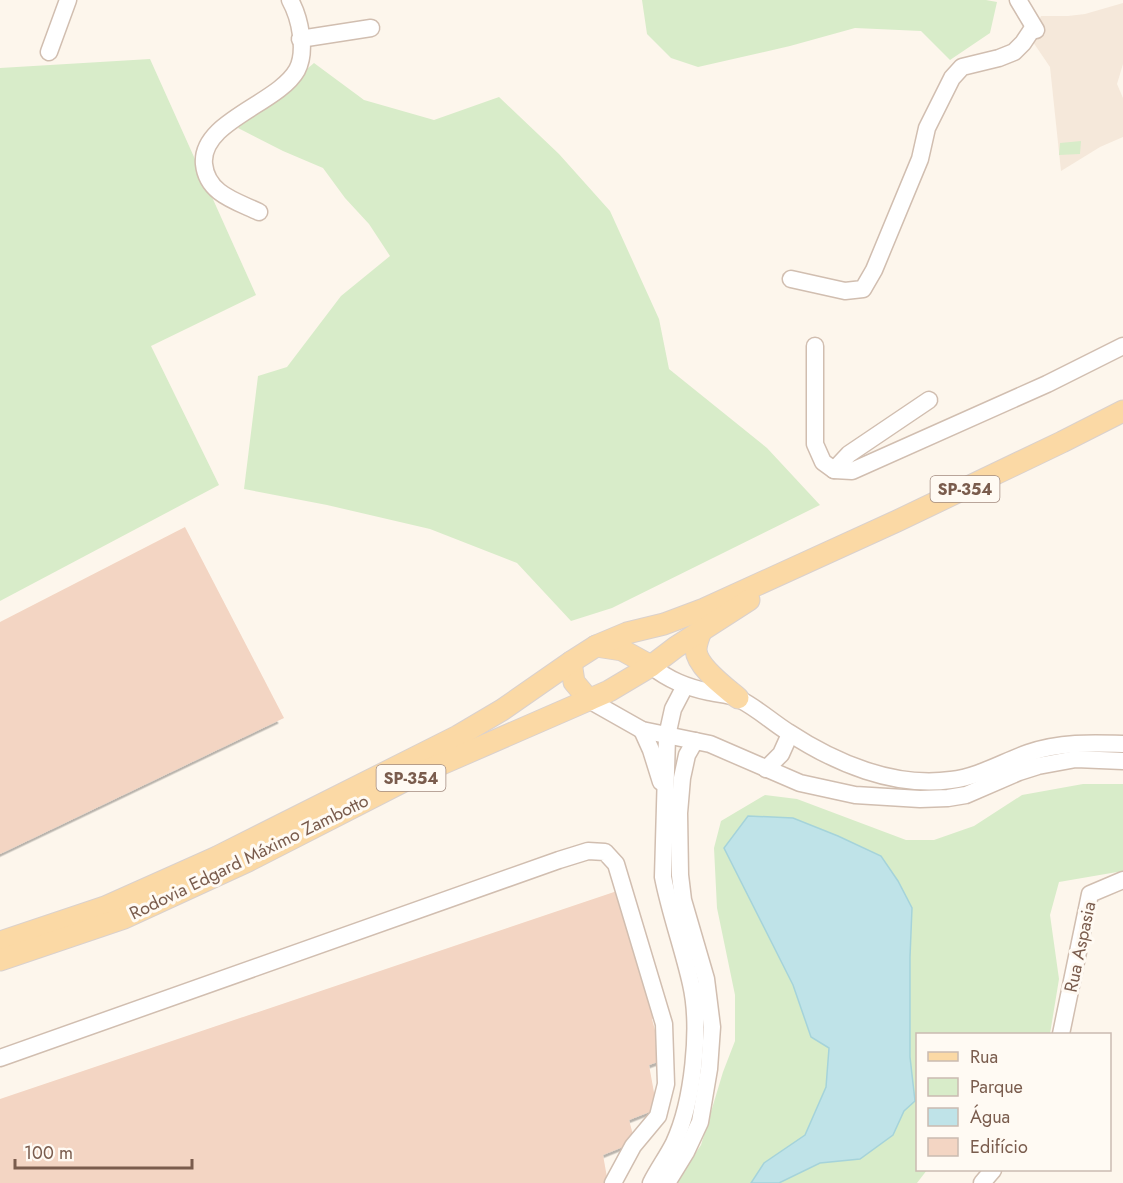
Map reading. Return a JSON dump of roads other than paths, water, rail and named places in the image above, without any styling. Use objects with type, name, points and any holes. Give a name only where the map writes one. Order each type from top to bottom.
[{"type":"main road","name":"Rodovia Edgard Máximo Zambotto","points":[[0,942],[105,907],[217,856],[458,736],[502,710],[596,646],[627,633],[686,616],[805,564],[1123,411]]},
{"type":"main road","name":"Rodovia Edgard Máximo Zambotto","points":[[0,960],[124,918],[248,861],[414,776],[589,700],[651,666],[805,564]]},
{"type":"main road","points":[[701,631],[696,644],[698,659],[738,698]]},
{"type":"main road","points":[[596,646],[622,650],[651,666]]},
{"type":"main road","points":[[571,662],[574,682],[589,700]]},
{"type":"street","points":[[49,52],[68,0]]},
{"type":"street","points":[[259,212],[224,196],[213,187],[205,171],[204,158],[207,143],[229,123],[286,83],[297,69],[303,52],[295,9],[290,0]]},
{"type":"street","points":[[790,279],[845,291],[863,289],[874,270],[920,159],[927,128],[952,78],[962,67],[1014,52],[1035,29],[1018,0]]},
{"type":"street","points":[[300,39],[371,28]]},
{"type":"street","points":[[815,346],[815,444],[823,462],[834,470],[852,471],[1047,384],[1123,346]]},
{"type":"street","points":[[834,470],[849,454],[929,400]]},
{"type":"street","points":[[651,666],[666,677],[685,686],[738,698],[790,734],[849,765],[876,774],[904,779],[934,782],[972,776],[1021,756],[1049,747],[1072,743],[1123,744]]},
{"type":"street","points":[[651,1183],[674,1143],[682,1122],[696,1035],[692,985],[663,877],[667,736],[673,709],[685,686]]},
{"type":"street","points":[[589,700],[642,730],[729,751],[800,783],[855,795],[920,800],[948,798],[966,795],[1019,772],[1056,762],[1076,759],[1123,761]]},
{"type":"street","points":[[642,730],[656,764],[665,798]]},
{"type":"street","points":[[766,769],[781,754],[790,734]]},
{"type":"street","points":[[667,1183],[686,1152],[700,1122],[709,1069],[712,1028],[706,979],[683,900],[679,813],[684,764],[695,741]]},
{"type":"street","points":[[0,1058],[559,860],[588,851],[605,852],[615,864],[664,1024],[666,1084],[658,1116],[633,1146],[613,1183]]},
{"type":"street","name":"Rua Aspasia","points":[[1061,1033],[1090,894],[1123,880]]},
{"type":"street","points":[[982,1183],[992,1171]]},
{"type":"water","points":[[748,816],[793,818],[881,856],[898,881],[912,908],[910,1057],[915,1101],[904,1111],[893,1135],[860,1159],[820,1163],[779,1183],[751,1183],[764,1163],[805,1135],[826,1087],[829,1048],[811,1037],[793,985],[724,848]]}]
